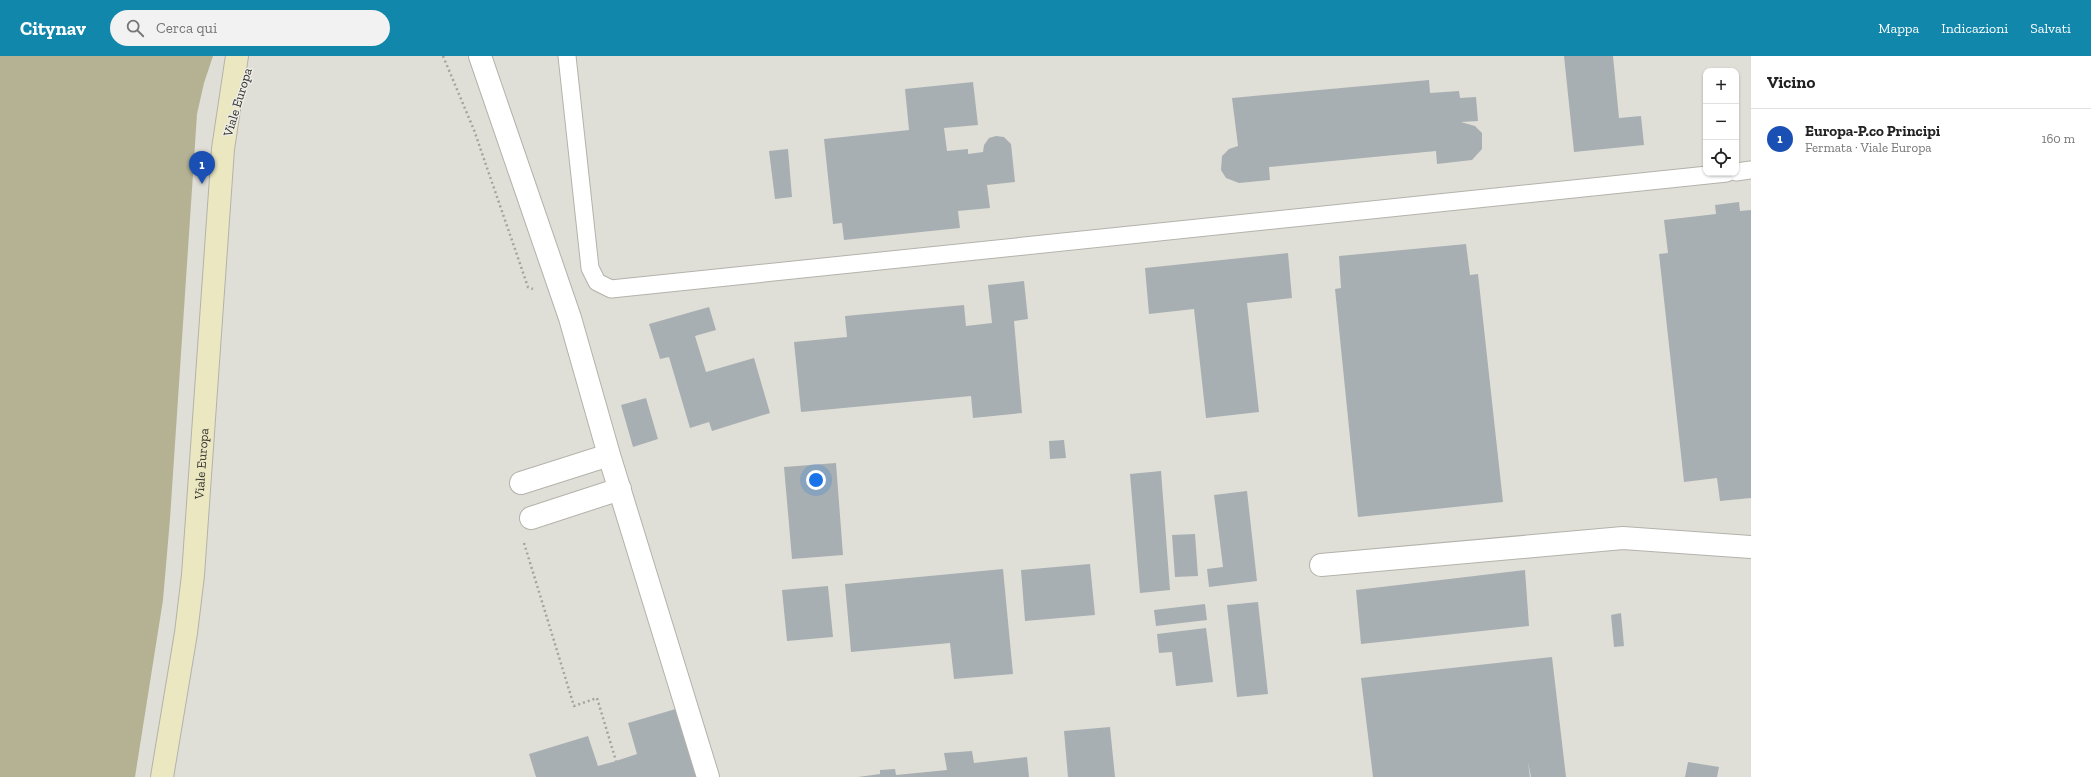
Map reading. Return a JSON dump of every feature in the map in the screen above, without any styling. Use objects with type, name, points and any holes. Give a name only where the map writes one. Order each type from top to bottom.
[{"type":"main road","name":"Viale Europa","points":[[162,777],[186,633],[193,575],[223,149],[237,56]]},
{"type":"main road","name":"Viale Europa","points":[[223,149],[252,56]]},
{"type":"street","points":[[480,56],[570,318],[609,455],[708,777]]},
{"type":"street","points":[[521,483],[609,455]]},
{"type":"street","points":[[531,518],[620,489]]},
{"type":"street","points":[[1321,565],[1623,538],[1751,547]]},
{"type":"lane","points":[[566,56],[590,268],[597,282],[611,289],[1703,175]]},
{"type":"lane","points":[[1739,172],[1751,170]]},
{"type":"path","points":[[443,56],[474,130],[528,287],[536,290]]},
{"type":"shaded area","points":[[0,56],[213,56],[204,83],[197,114],[170,519],[163,600],[135,777],[0,777]]},
{"type":"building","points":[[1564,56],[1613,56],[1619,118],[1641,116],[1644,145],[1574,152]]},
{"type":"building","points":[[1429,80],[1430,93],[1459,91],[1460,98],[1476,97],[1478,121],[1461,122],[1475,126],[1482,133],[1482,149],[1472,160],[1437,164],[1436,151],[1269,167],[1270,180],[1239,183],[1226,178],[1221,170],[1222,156],[1229,149],[1238,146],[1232,98]]},
{"type":"building","points":[[973,82],[978,125],[944,128],[947,151],[968,149],[968,154],[983,152],[984,145],[989,138],[996,136],[1004,137],[1011,144],[1015,182],[987,185],[990,208],[958,211],[960,228],[844,240],[842,223],[833,224],[824,139],[909,130],[905,89]]},
{"type":"building","points":[[788,149],[792,197],[775,199],[769,151]]},
{"type":"building","points":[[1739,202],[1740,211],[1751,210],[1751,498],[1720,501],[1717,478],[1684,482],[1659,254],[1668,253],[1664,220],[1716,214],[1715,205]]},
{"type":"building","points":[[1466,244],[1470,275],[1478,274],[1503,502],[1358,517],[1335,289],[1341,288],[1339,256]]},
{"type":"building","points":[[1288,253],[1292,298],[1247,303],[1259,412],[1206,418],[1194,309],[1149,314],[1145,268]]},
{"type":"building","points":[[1024,281],[1028,319],[1014,321],[1022,413],[973,418],[971,396],[801,412],[794,342],[847,337],[845,316],[964,305],[966,326],[992,323],[988,285]]},
{"type":"building","points":[[709,307],[716,330],[695,336],[706,372],[754,358],[770,413],[712,431],[709,422],[690,428],[669,357],[660,359],[649,324]]},
{"type":"building","points":[[646,398],[658,439],[633,447],[621,405]]},
{"type":"building","points":[[1064,440],[1066,458],[1050,459],[1049,441]]},
{"type":"building","points":[[836,463],[843,555],[792,559],[784,467]]},
{"type":"building","points":[[1161,471],[1170,590],[1140,593],[1130,474]]},
{"type":"building","points":[[1247,491],[1257,581],[1209,587],[1207,569],[1223,567],[1214,495]]},
{"type":"building","points":[[1195,534],[1198,576],[1175,577],[1172,535]]},
{"type":"building","points":[[1090,564],[1095,615],[1025,621],[1021,570]]},
{"type":"building","points":[[1003,569],[1013,674],[954,679],[950,643],[851,652],[845,584]]},
{"type":"building","points":[[1525,570],[1529,626],[1361,644],[1356,590]]},
{"type":"building","points":[[828,586],[833,637],[787,641],[782,590]]},
{"type":"building","points":[[1258,602],[1268,694],[1237,697],[1227,605]]},
{"type":"building","points":[[1205,604],[1207,620],[1156,626],[1154,610]]},
{"type":"building","points":[[1621,613],[1624,646],[1614,647],[1611,615]]},
{"type":"building","points":[[1206,628],[1213,682],[1176,686],[1172,652],[1159,653],[1157,634]]},
{"type":"building","points":[[1552,657],[1566,777],[1531,777],[1528,762],[1530,777],[1373,777],[1361,678]]},
{"type":"building","points":[[679,708],[701,777],[536,777],[529,754],[588,736],[598,766],[616,761],[637,754],[628,723]]},
{"type":"building","points":[[1110,727],[1115,777],[1068,777],[1064,731]]},
{"type":"building","points":[[972,751],[974,763],[1027,757],[1029,777],[858,777],[880,774],[880,770],[895,769],[896,775],[947,770],[944,753]]},
{"type":"building","points":[[1688,762],[1719,767],[1717,777],[1685,777]]},
{"type":"place","name":"Europa-P.co Principi","points":[[202,184]]}]
